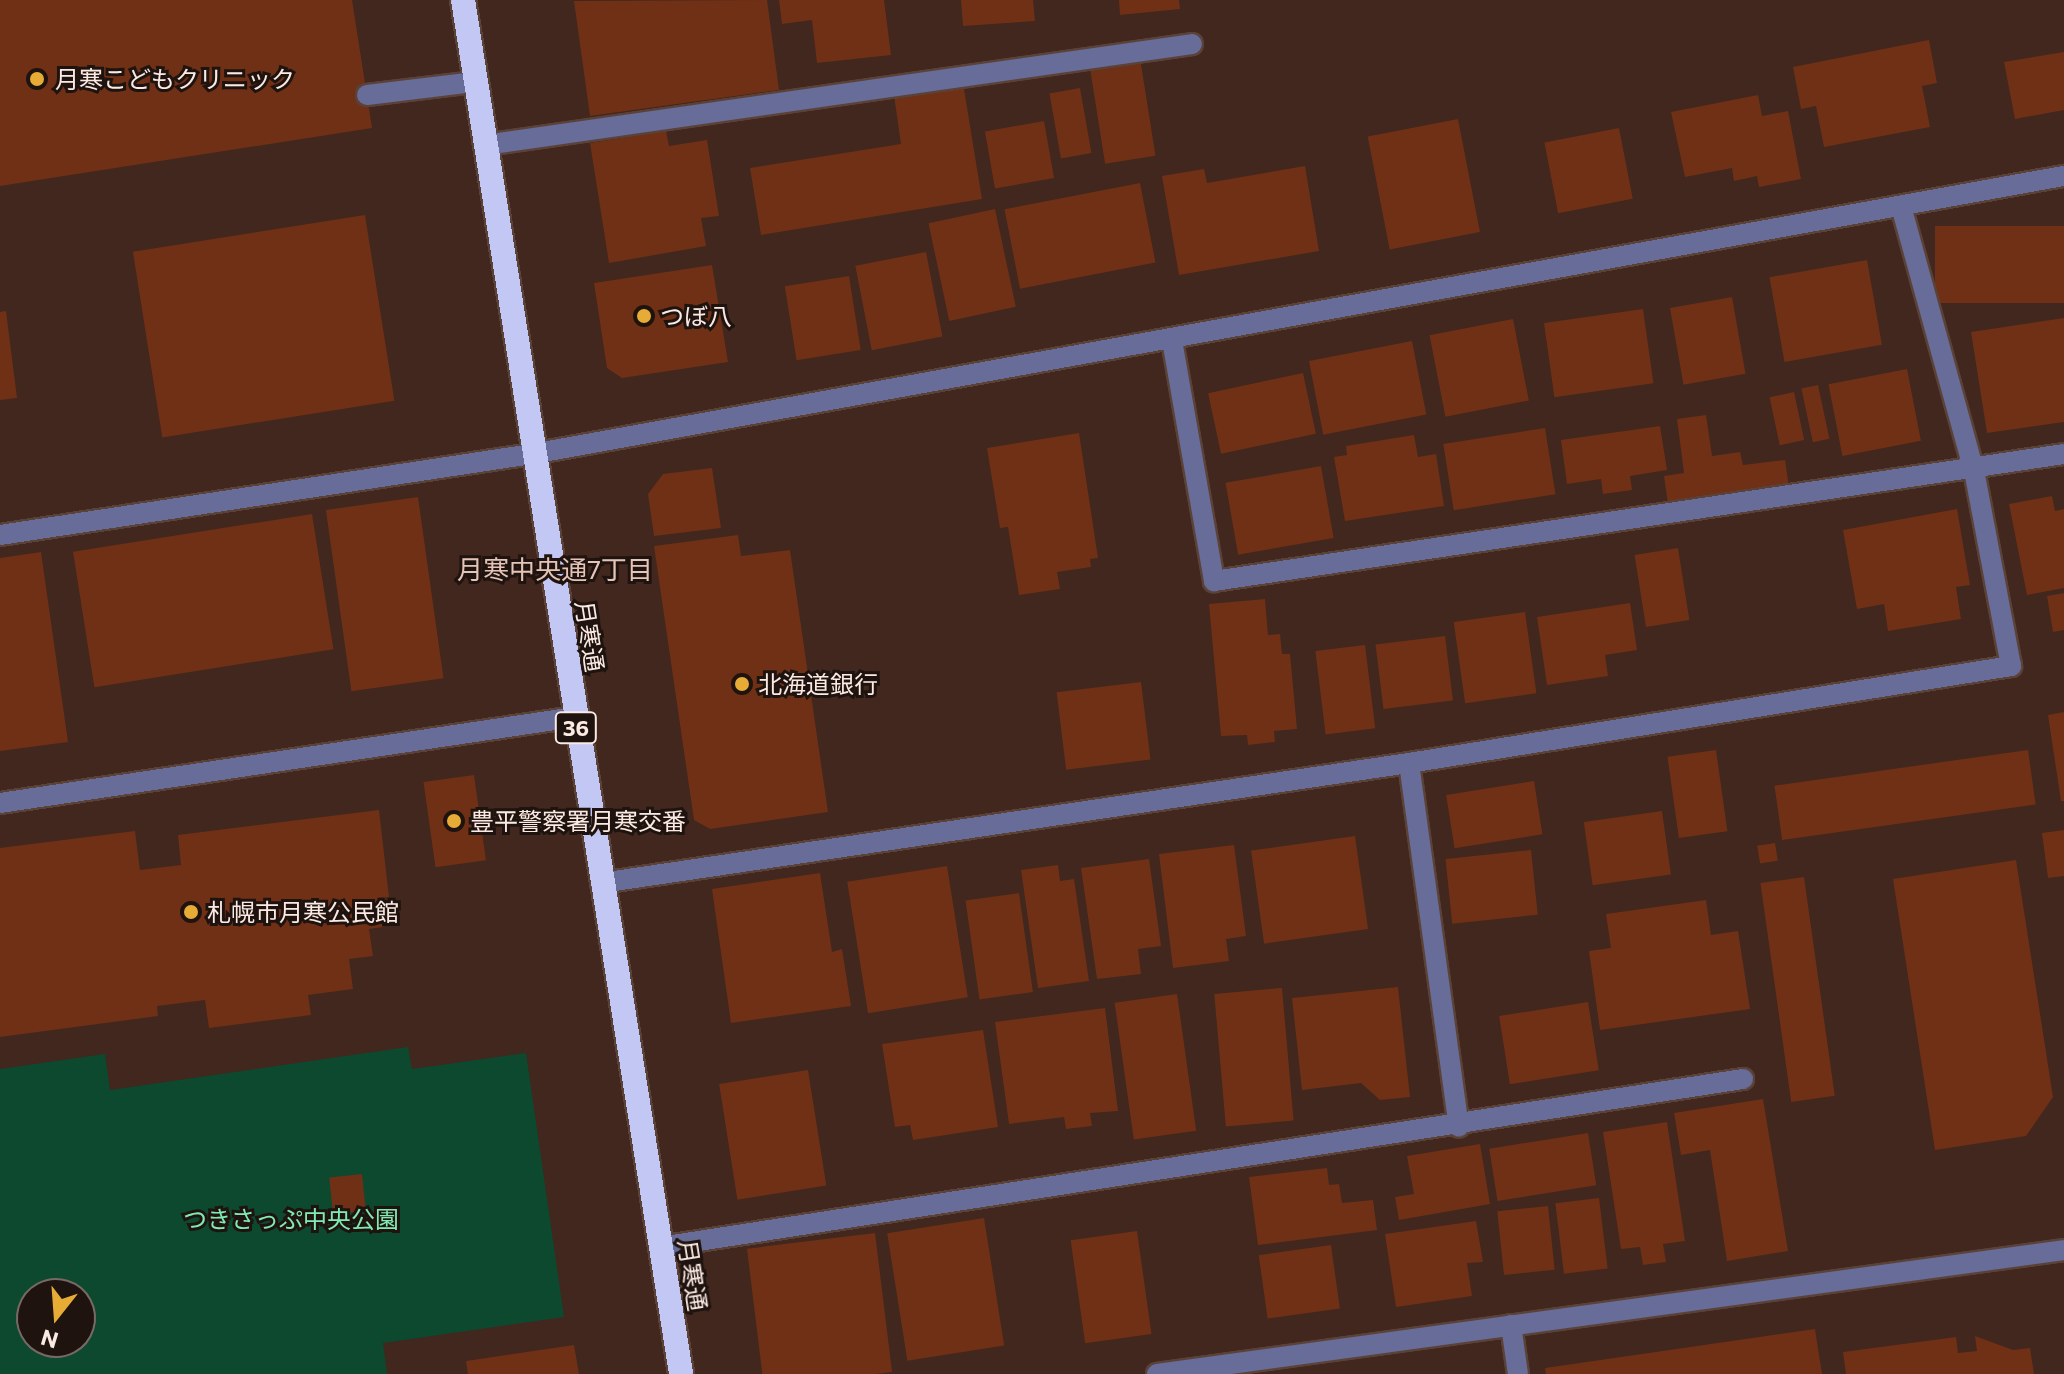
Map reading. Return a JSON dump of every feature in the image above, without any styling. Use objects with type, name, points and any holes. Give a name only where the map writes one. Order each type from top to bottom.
[{"type":"highway","name":"月寒通","points":[[463,0],[532,454],[681,1374]]},
{"type":"street","points":[[485,145],[1192,44]]},
{"type":"street","points":[[367,95],[475,82]]},
{"type":"street","points":[[0,535],[532,454],[1902,210],[2064,176]]},
{"type":"street","points":[[601,883],[1409,763],[2011,666],[1974,471],[1902,210]]},
{"type":"street","points":[[1172,340],[1214,581],[1974,471],[2064,454]]},
{"type":"street","points":[[0,803],[575,717]]},
{"type":"street","points":[[1409,763],[1459,1127]]},
{"type":"street","points":[[660,1247],[1459,1127],[1743,1079]]},
{"type":"street","points":[[1157,1374],[2064,1250]]},
{"type":"street","points":[[1511,1325],[1518,1374]]},
{"type":"green space","name":"つきさっぷ中央公園","points":[[408,1047],[412,1069],[526,1053],[564,1317],[383,1343],[387,1374],[0,1374],[0,1069],[105,1054],[110,1090]]},
{"type":"building","points":[[0,0],[352,0],[372,128],[0,186]]},
{"type":"building","points":[[767,0],[779,90],[590,116],[574,1]]},
{"type":"building","points":[[779,0],[884,0],[891,55],[817,63],[812,20],[782,24]]},
{"type":"building","points":[[961,0],[1033,0],[1035,21],[963,26]]},
{"type":"building","points":[[1119,0],[1179,0],[1180,9],[1120,15]]},
{"type":"building","points":[[1929,40],[1937,83],[1922,86],[1930,127],[1824,147],[1816,106],[1801,109],[1793,67]]},
{"type":"building","points":[[2064,52],[2064,110],[2015,119],[2004,62]]},
{"type":"building","points":[[1140,58],[1155,156],[1105,164],[1090,66]]},
{"type":"building","points":[[963,83],[982,199],[761,235],[750,168],[901,144],[894,95]]},
{"type":"building","points":[[1080,88],[1091,153],[1061,158],[1049,93]]},
{"type":"building","points":[[1758,95],[1762,116],[1788,111],[1801,179],[1759,187],[1757,176],[1734,181],[1732,168],[1685,177],[1671,112]]},
{"type":"building","points":[[1458,119],[1480,232],[1390,249],[1368,137]]},
{"type":"building","points":[[1044,121],[1054,178],[995,189],[985,131]]},
{"type":"building","points":[[1619,128],[1633,199],[1558,213],[1544,143]]},
{"type":"building","points":[[666,131],[669,146],[707,140],[719,216],[701,218],[706,246],[609,263],[590,143]]},
{"type":"building","points":[[1305,166],[1319,251],[1179,275],[1162,176],[1204,169],[1207,183]]},
{"type":"building","points":[[1140,183],[1155,263],[1020,289],[1005,209]]},
{"type":"building","points":[[995,209],[1016,307],[949,321],[928,223]]},
{"type":"building","points":[[365,215],[394,401],[162,437],[133,252]]},
{"type":"building","points":[[1935,226],[2064,226],[2064,303],[1935,303]]},
{"type":"building","points":[[926,252],[942,336],[872,350],[855,266]]},
{"type":"building","points":[[1867,260],[1882,345],[1784,362],[1770,277]]},
{"type":"building","points":[[712,265],[728,362],[622,378],[607,368],[594,283]]},
{"type":"building","points":[[849,276],[861,350],[797,360],[785,286]]},
{"type":"building","points":[[1732,297],[1746,374],[1684,385],[1670,308]]},
{"type":"building","points":[[1643,309],[1653,383],[1554,397],[1544,323]]},
{"type":"building","points":[[6,311],[17,398],[0,400],[0,312]]},
{"type":"building","points":[[2064,318],[2064,422],[1987,433],[1971,332]]},
{"type":"building","points":[[1513,319],[1529,400],[1445,417],[1430,335]]},
{"type":"building","points":[[1412,341],[1426,415],[1323,435],[1309,361]]},
{"type":"building","points":[[1907,369],[1921,441],[1842,456],[1828,384]]},
{"type":"building","points":[[1303,373],[1316,434],[1221,454],[1208,393]]},
{"type":"building","points":[[1818,385],[1829,439],[1813,442],[1801,389]]},
{"type":"building","points":[[1794,392],[1804,440],[1780,445],[1770,397]]},
{"type":"building","points":[[1706,415],[1712,456],[1740,452],[1743,465],[1785,460],[1789,487],[1668,504],[1664,476],[1684,473],[1677,419]]},
{"type":"building","points":[[1660,426],[1667,470],[1630,476],[1632,490],[1603,494],[1601,479],[1567,484],[1561,440]]},
{"type":"building","points":[[1545,428],[1555,494],[1454,510],[1443,444]]},
{"type":"building","points":[[1079,433],[1098,558],[1090,559],[1091,567],[1057,572],[1060,589],[1019,595],[1008,527],[1000,528],[987,448]]},
{"type":"building","points":[[1414,435],[1418,457],[1436,454],[1444,506],[1345,521],[1334,457],[1347,455],[1346,446]]},
{"type":"building","points":[[1321,466],[1334,538],[1238,555],[1225,483]]},
{"type":"building","points":[[712,468],[721,528],[654,536],[648,494],[663,474]]},
{"type":"building","points":[[2052,496],[2055,511],[2064,509],[2064,588],[2027,595],[2009,504]]},
{"type":"building","points":[[418,497],[443,678],[351,691],[326,510]]},
{"type":"building","points":[[1957,509],[1970,585],[1956,587],[1961,619],[1888,631],[1884,604],[1857,609],[1843,530]]},
{"type":"building","points":[[312,514],[333,649],[94,687],[73,552]]},
{"type":"building","name":"北海道銀行","points":[[738,535],[741,556],[790,550],[828,812],[710,829],[694,820],[654,546]]},
{"type":"building","points":[[1678,548],[1689,620],[1646,627],[1635,555]]},
{"type":"building","points":[[41,552],[68,742],[0,751],[0,558]]},
{"type":"building","points":[[2064,593],[2064,630],[2053,632],[2047,596]]},
{"type":"building","points":[[1265,599],[1268,635],[1280,634],[1282,654],[1290,654],[1297,729],[1274,731],[1275,742],[1248,745],[1247,735],[1221,736],[1209,604]]},
{"type":"building","points":[[1630,603],[1637,650],[1605,655],[1608,676],[1547,685],[1537,617]]},
{"type":"building","points":[[1525,612],[1536,693],[1465,703],[1454,622]]},
{"type":"building","points":[[1445,636],[1453,701],[1383,709],[1376,645]]},
{"type":"building","points":[[1365,645],[1375,728],[1326,734],[1315,651]]},
{"type":"building","points":[[1141,682],[1151,759],[1066,770],[1057,692]]},
{"type":"building","points":[[2064,712],[2064,801],[2061,801],[2048,715]]},
{"type":"building","points":[[1716,750],[1727,831],[1679,838],[1667,757]]},
{"type":"building","points":[[2028,750],[2036,804],[1782,840],[1774,786]]},
{"type":"building","name":"豊平警察署月寒交番","points":[[474,775],[486,860],[435,867],[423,782]]},
{"type":"building","points":[[1534,781],[1542,834],[1455,848],[1446,795]]},
{"type":"building","name":"札幌市月寒公民館","points":[[379,810],[389,897],[379,898],[383,927],[369,929],[373,956],[349,959],[353,989],[308,995],[311,1015],[209,1028],[205,1000],[157,1006],[158,1016],[0,1037],[0,848],[135,831],[140,870],[181,865],[178,835]]},
{"type":"building","points":[[1662,811],[1671,874],[1593,885],[1584,822]]},
{"type":"building","points":[[2064,830],[2064,876],[2048,878],[2042,833]]},
{"type":"building","points":[[1355,836],[1368,929],[1264,944],[1251,851]]},
{"type":"building","points":[[1775,843],[1778,861],[1760,864],[1757,846]]},
{"type":"building","points":[[1234,845],[1246,936],[1226,939],[1229,961],[1173,968],[1159,854]]},
{"type":"building","points":[[1531,850],[1538,915],[1452,924],[1445,859]]},
{"type":"building","points":[[1149,859],[1161,946],[1138,949],[1141,974],[1097,979],[1081,868]]},
{"type":"building","points":[[2016,860],[2053,1097],[2026,1136],[1935,1150],[1893,879]]},
{"type":"building","points":[[1058,865],[1060,881],[1074,879],[1089,981],[1038,988],[1021,870]]},
{"type":"building","points":[[947,866],[968,997],[868,1013],[847,882]]},
{"type":"building","points":[[820,873],[832,952],[842,949],[851,1006],[731,1023],[712,889]]},
{"type":"building","points":[[1804,877],[1835,1096],[1791,1102],[1760,883]]},
{"type":"building","points":[[1019,893],[1033,992],[979,1000],[966,901]]},
{"type":"building","points":[[1706,900],[1711,935],[1738,931],[1750,1009],[1600,1030],[1589,951],[1611,948],[1606,914]]},
{"type":"building","points":[[1398,987],[1410,1097],[1380,1100],[1361,1083],[1302,1090],[1292,998]]},
{"type":"building","points":[[1282,988],[1294,1120],[1226,1126],[1214,994]]},
{"type":"building","points":[[1177,994],[1196,1131],[1134,1139],[1115,1003]]},
{"type":"building","points":[[1588,1002],[1599,1070],[1510,1084],[1499,1016]]},
{"type":"building","points":[[1105,1008],[1118,1111],[1090,1113],[1092,1126],[1066,1129],[1064,1117],[1009,1124],[995,1022]]},
{"type":"building","points":[[983,1030],[998,1127],[913,1140],[910,1125],[895,1127],[882,1044]]},
{"type":"building","points":[[808,1070],[826,1186],[737,1200],[719,1084]]},
{"type":"building","points":[[1763,1099],[1788,1251],[1727,1261],[1710,1150],[1681,1155],[1674,1113]]},
{"type":"building","points":[[1667,1122],[1685,1241],[1663,1244],[1666,1262],[1643,1265],[1640,1247],[1621,1249],[1603,1132]]},
{"type":"building","points":[[1588,1133],[1596,1185],[1498,1201],[1489,1149]]},
{"type":"building","points":[[1480,1144],[1490,1204],[1399,1220],[1395,1197],[1414,1194],[1407,1156]]},
{"type":"building","points":[[1327,1168],[1329,1185],[1339,1184],[1342,1203],[1373,1200],[1377,1230],[1258,1245],[1249,1177]]},
{"type":"building","points":[[362,1174],[366,1211],[333,1214],[329,1177]]},
{"type":"building","points":[[1599,1198],[1608,1268],[1564,1274],[1555,1203]]},
{"type":"building","points":[[1548,1206],[1555,1270],[1504,1275],[1497,1211]]},
{"type":"building","points":[[984,1218],[1004,1345],[907,1361],[887,1233]]},
{"type":"building","points":[[1476,1221],[1483,1262],[1467,1263],[1472,1296],[1396,1307],[1385,1234]]},
{"type":"building","points":[[1137,1231],[1151,1334],[1085,1343],[1071,1240]]},
{"type":"building","points":[[875,1233],[892,1372],[762,1374],[747,1249]]},
{"type":"building","points":[[1331,1245],[1340,1308],[1268,1319],[1259,1255]]},
{"type":"building","points":[[1815,1329],[1822,1374],[1546,1374],[1545,1368]]},
{"type":"building","points":[[1975,1336],[2013,1350],[2030,1348],[2034,1374],[1846,1374],[1843,1352],[1956,1337],[1958,1353],[1977,1351]]},
{"type":"building","points":[[574,1345],[579,1374],[468,1374],[466,1361]]},
{"type":"place","name":"月寒こどもクリニック","points":[[37,79]]},
{"type":"place","name":"つぼ八","points":[[644,316]]},
{"type":"place","name":"北海道銀行","points":[[742,684]]},
{"type":"place","name":"豊平警察署月寒交番","points":[[454,821]]},
{"type":"place","name":"札幌市月寒公民館","points":[[191,912]]},
{"type":"district","name":"月寒中央通7丁目","points":[[555,569]]}]
